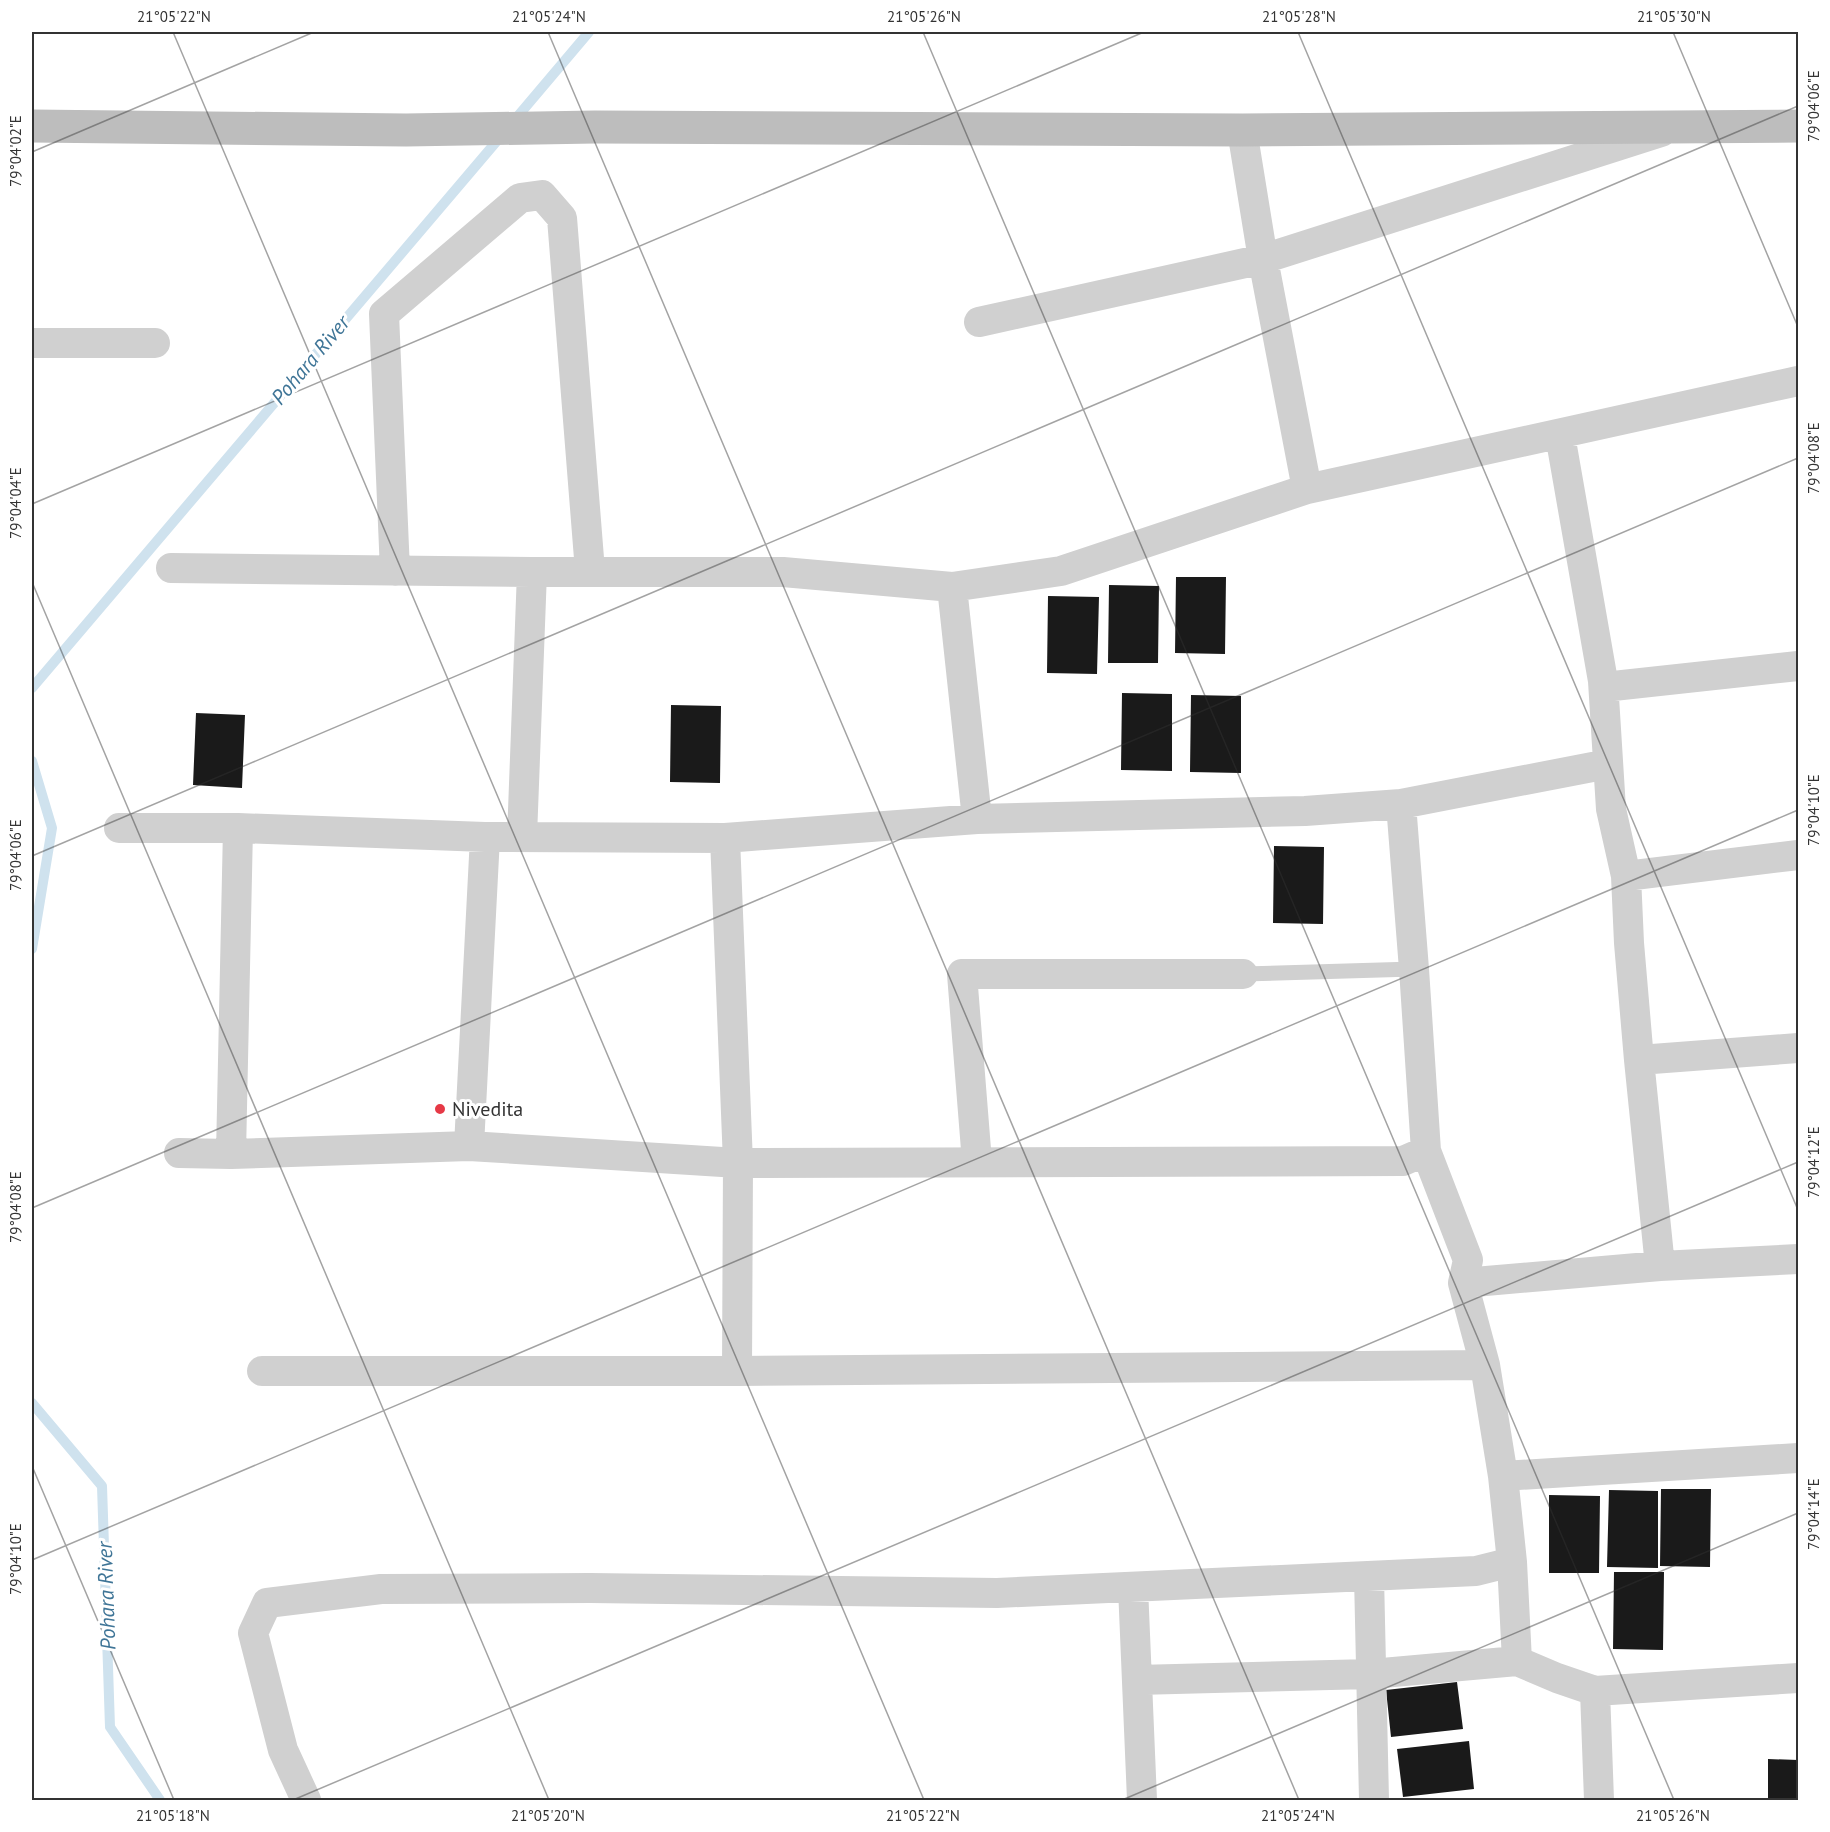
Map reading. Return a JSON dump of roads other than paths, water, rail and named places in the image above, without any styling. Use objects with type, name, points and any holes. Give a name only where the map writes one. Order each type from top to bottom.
[{"type":"street","points":[[32,126],[406,130],[596,128],[1242,130],[1798,126]]},
{"type":"street","points":[[979,322],[1263,259],[1676,127]]},
{"type":"street","points":[[1242,130],[1263,259],[1307,489]]},
{"type":"street","points":[[395,571],[384,314],[520,198],[542,195],[562,218],[590,571]]},
{"type":"street","points":[[32,343],[156,343]]},
{"type":"street","points":[[171,568],[783,573],[952,587],[1061,571],[1307,489],[1798,381]]},
{"type":"street","points":[[1560,435],[1604,687],[1611,809],[1626,876],[1639,1060],[1660,1266]]},
{"type":"street","points":[[522,837],[532,572]]},
{"type":"street","points":[[952,587],[977,819]]},
{"type":"street","points":[[1604,687],[1798,666]]},
{"type":"street","points":[[119,828],[238,828],[485,837],[725,838],[977,819],[1305,811],[1401,804],[1608,764]]},
{"type":"street","points":[[1401,804],[1426,1151],[1468,1260],[1463,1283],[1485,1365],[1503,1476],[1512,1562],[1517,1661]]},
{"type":"street","points":[[231,1155],[238,828]]},
{"type":"street","points":[[469,1146],[485,837]]},
{"type":"street","points":[[725,838],[738,1163],[737,1371]]},
{"type":"street","points":[[1626,876],[1798,855]]},
{"type":"street","points":[[977,1162],[962,974],[1243,974]]},
{"type":"street","points":[[1639,1060],[1798,1048]]},
{"type":"street","points":[[179,1153],[231,1155],[469,1146],[738,1163],[1403,1161],[1426,1151]]},
{"type":"street","points":[[1463,1283],[1660,1266],[1798,1259]]},
{"type":"street","points":[[262,1371],[737,1371],[1485,1365]]},
{"type":"street","points":[[1503,1476],[1798,1458]]},
{"type":"street","points":[[306,1800],[283,1750],[253,1633],[267,1603],[381,1589],[590,1588],[997,1593],[1476,1571],[1512,1562]]},
{"type":"street","points":[[1369,1576],[1374,1800]]},
{"type":"street","points":[[1133,1587],[1142,1800]]},
{"type":"street","points":[[1137,1680],[1371,1674],[1517,1661],[1595,1691],[1798,1678]]},
{"type":"street","points":[[1595,1691],[1599,1800]]},
{"type":"lane","points":[[1243,974],[1414,969]]},
{"type":"waterway","name":"Pohara River","points":[[512,123],[589,32]]},
{"type":"waterway","name":"Pohara River","points":[[32,688],[502,135]]},
{"type":"waterway","name":"Pohara River","points":[[32,761],[52,828],[32,949]]},
{"type":"waterway","name":"Pohara River","points":[[32,1403],[102,1486],[110,1727],[160,1800]]},
{"type":"place","name":"Nivedita","points":[[440,1109]]}]
